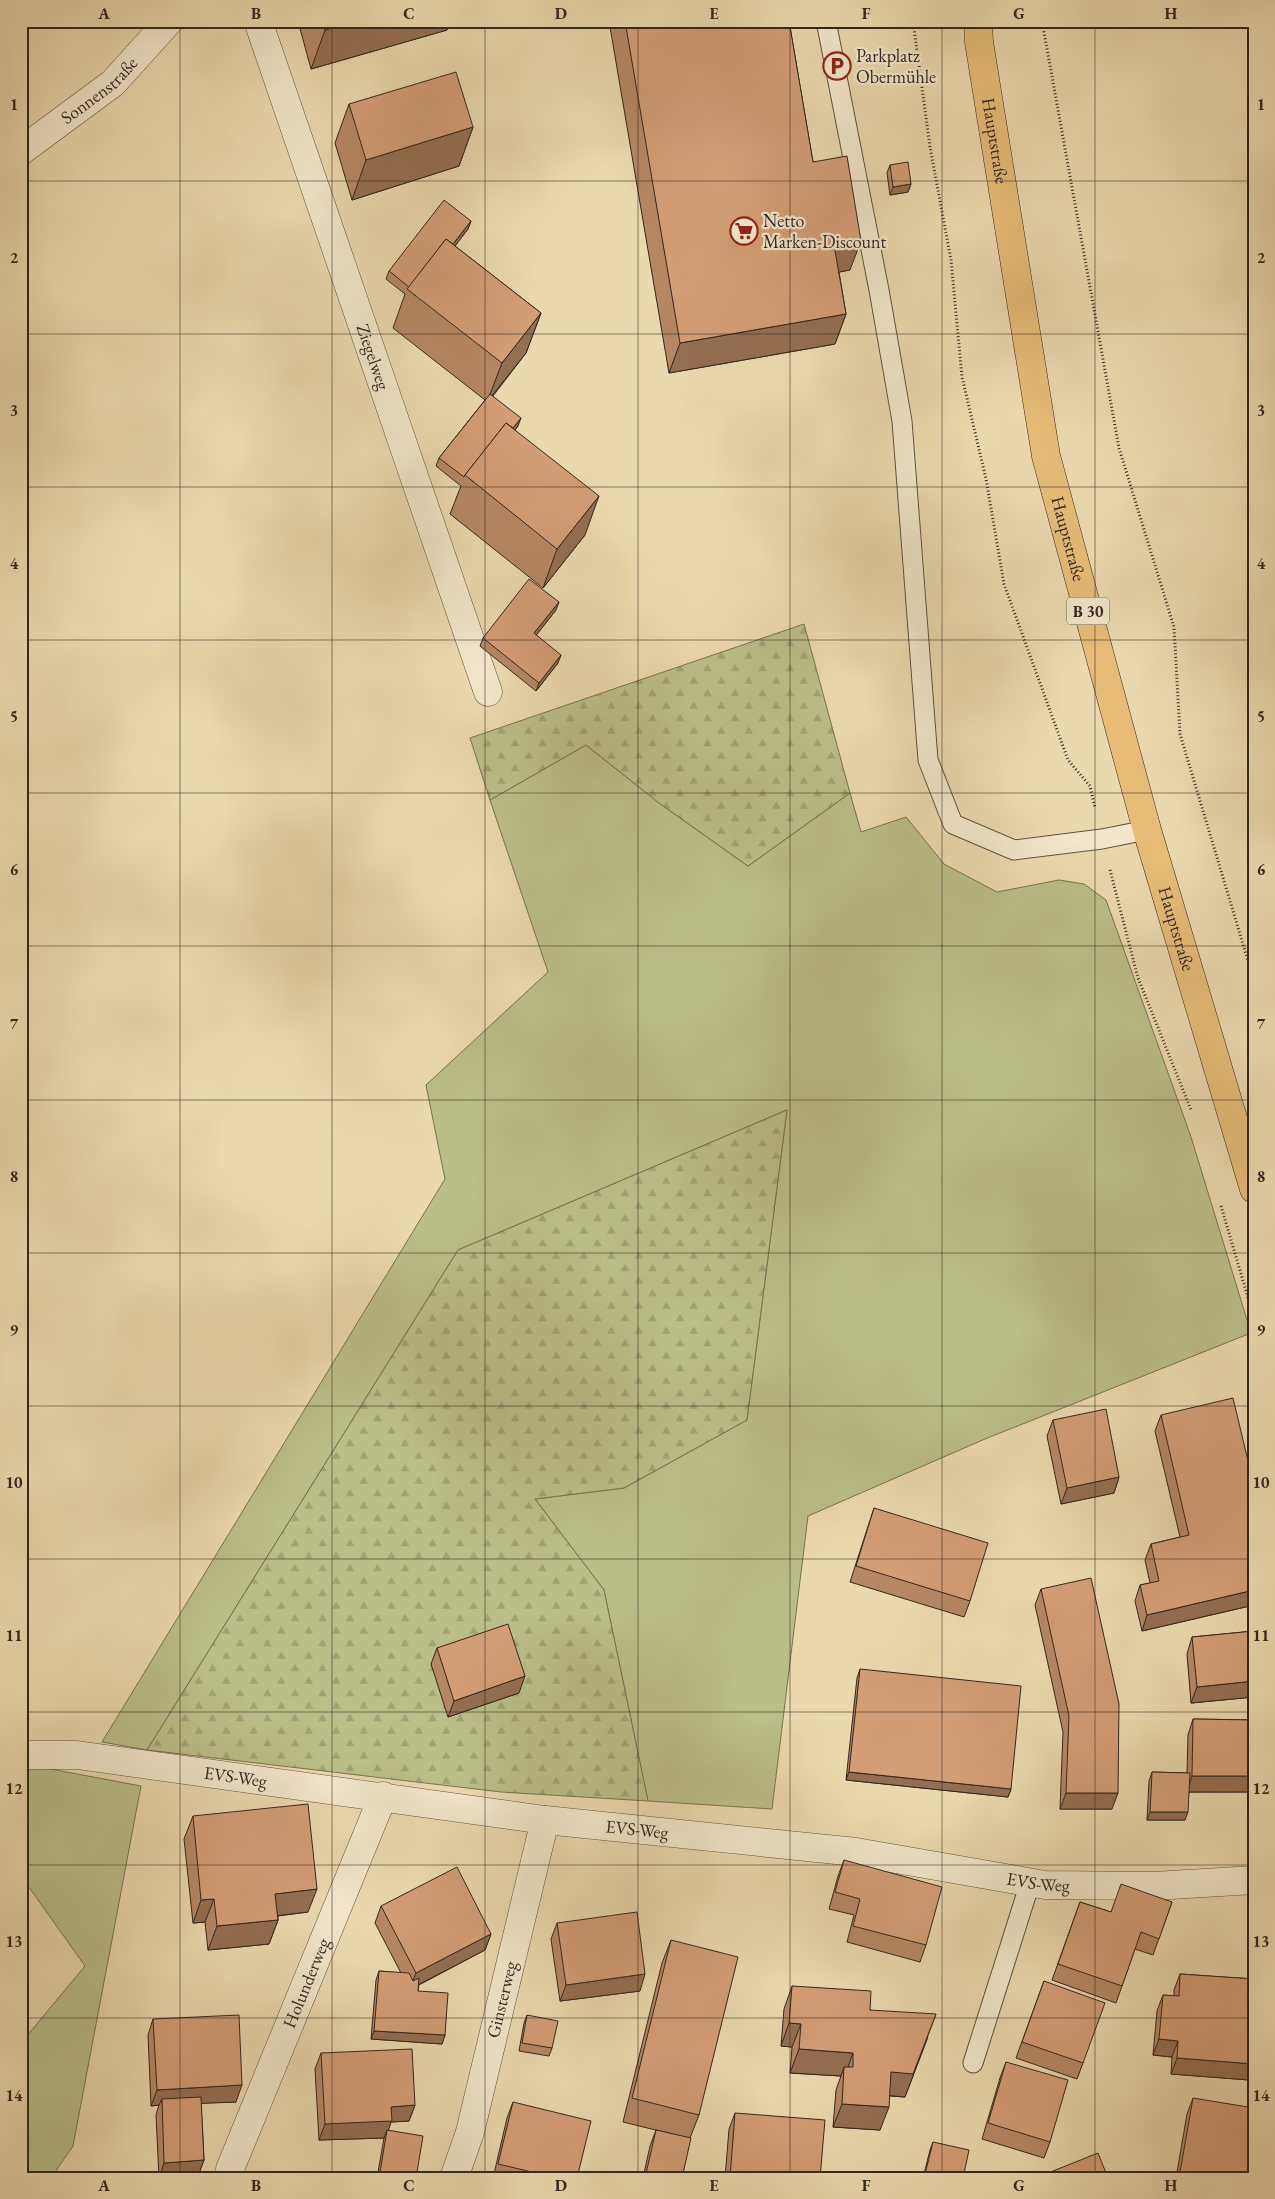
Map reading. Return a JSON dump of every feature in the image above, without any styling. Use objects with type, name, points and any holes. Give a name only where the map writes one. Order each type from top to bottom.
[{"type":"main road","name":"Hauptstraße","points":[[978,21],[981,52],[1046,456],[1148,830],[1254,1190]]},
{"type":"street","name":"Sonnenstraße","points":[[21,151],[114,83],[169,21]]},
{"type":"street","name":"Ziegelweg","points":[[258,21],[488,692]]},
{"type":"street","name":"EVS-Weg","points":[[21,1755],[77,1755],[545,1820],[856,1852],[1045,1885],[1154,1886],[1254,1880]]},
{"type":"street","name":"Holunderweg","points":[[230,2169],[382,1796]]},
{"type":"street","name":"Ginsterweg","points":[[454,2178],[470,2132],[545,1820]]},
{"type":"lane","points":[[826,21],[879,290],[902,421],[928,760],[953,824],[1014,850],[1102,840],[1148,830]]},
{"type":"lane","points":[[973,2063],[1030,1882]]},
{"type":"path","points":[[913,21],[930,147],[951,260],[962,377],[986,479],[1004,584],[1068,760],[1090,786],[1138,978],[1194,1117]]},
{"type":"path","points":[[1042,21],[1119,448],[1174,627],[1180,734],[1254,982]]},
{"type":"path","points":[[1220,1202],[1254,1318]]},
{"type":"green space","points":[[804,624],[850,793],[748,866],[659,803],[586,745],[490,800],[470,738]]},
{"type":"green space","points":[[586,745],[659,803],[748,866],[850,793],[861,832],[906,817],[944,864],[997,892],[1059,880],[1084,884],[1106,900],[1191,1137],[1251,1333],[985,1439],[808,1516],[772,1809],[648,1801],[604,1590],[535,1499],[624,1488],[747,1420],[787,1110],[458,1250],[147,1750],[102,1742],[445,1179],[426,1085],[548,972],[490,800]]},
{"type":"green space","points":[[787,1110],[747,1420],[624,1488],[535,1499],[604,1590],[648,1801],[501,1792],[147,1750],[458,1250]]},
{"type":"green space","points":[[40,1767],[141,1786],[73,2146],[51,2178],[21,2178],[21,2043],[85,1966],[21,1876],[21,1768]]},
{"type":"building","points":[[323,21],[355,21],[325,30]]},
{"type":"building","name":"Netto Marken-Discount","points":[[625,21],[789,21],[813,162],[847,156],[861,241],[834,245],[846,314],[680,343]]},
{"type":"building","points":[[456,72],[473,127],[366,160],[349,104]]},
{"type":"building","points":[[908,162],[911,184],[893,187],[890,165]]},
{"type":"building","points":[[444,200],[471,221],[453,244],[446,239],[409,287],[389,271]]},
{"type":"building","points":[[446,239],[541,313],[502,363],[407,289]]},
{"type":"building","points":[[490,394],[521,418],[513,428],[506,423],[464,477],[439,458]]},
{"type":"building","points":[[506,423],[599,496],[557,549],[465,475]]},
{"type":"building","points":[[529,579],[559,602],[534,633],[561,655],[539,683],[483,638]]},
{"type":"building","points":[[1233,1398],[1254,1486],[1254,1590],[1147,1615],[1140,1585],[1159,1581],[1151,1544],[1189,1535],[1161,1415]]},
{"type":"building","points":[[1106,1409],[1119,1477],[1067,1488],[1053,1420]]},
{"type":"building","points":[[874,1508],[988,1543],[970,1601],[856,1566]]},
{"type":"building","points":[[1091,1578],[1119,1704],[1118,1793],[1066,1793],[1069,1716],[1041,1589]]},
{"type":"building","points":[[508,1624],[525,1676],[454,1701],[437,1648]]},
{"type":"building","points":[[1254,1631],[1254,1681],[1197,1687],[1192,1637]]},
{"type":"building","points":[[860,1669],[1021,1686],[1011,1789],[849,1772]]},
{"type":"building","points":[[1193,1719],[1254,1720],[1254,1776],[1192,1776]]},
{"type":"building","points":[[1152,1772],[1190,1773],[1188,1812],[1150,1812]]},
{"type":"building","points":[[308,1804],[317,1889],[275,1894],[278,1920],[217,1926],[214,1899],[201,1900],[193,1816]]},
{"type":"building","points":[[844,1860],[942,1887],[926,1945],[853,1926],[860,1899],[835,1892]]},
{"type":"building","points":[[457,1867],[491,1934],[416,1973],[381,1906]]},
{"type":"building","points":[[1121,1884],[1172,1902],[1159,1939],[1141,1932],[1122,1986],[1058,1964],[1080,1902],[1111,1912]]},
{"type":"building","points":[[637,1912],[645,1974],[566,1985],[557,1923]]},
{"type":"building","points":[[671,1940],[738,1957],[699,2115],[632,2098]]},
{"type":"building","points":[[379,1971],[409,1973],[413,1981],[419,1978],[418,1991],[448,1993],[445,2035],[374,2031]]},
{"type":"building","points":[[1180,1974],[1254,1979],[1254,2064],[1177,2058],[1178,2041],[1159,2039],[1163,1995],[1179,1996]]},
{"type":"building","points":[[1044,1981],[1105,2003],[1083,2063],[1022,2042]]},
{"type":"building","points":[[792,1986],[871,1991],[870,2010],[936,2014],[913,2074],[891,2072],[889,2107],[842,2104],[844,2067],[853,2067],[853,2053],[799,2049],[801,2024],[789,2023]]},
{"type":"building","points":[[239,2015],[242,2085],[157,2090],[153,2019]]},
{"type":"building","points":[[527,2015],[558,2021],[552,2048],[522,2043]]},
{"type":"building","points":[[412,2049],[415,2105],[391,2107],[392,2121],[325,2124],[321,2053]]},
{"type":"building","points":[[1006,2062],[1068,2080],[1050,2142],[988,2123]]},
{"type":"building","points":[[201,2097],[204,2160],[164,2163],[162,2099]]},
{"type":"building","points":[[1193,2098],[1254,2108],[1254,2178],[1179,2178]]},
{"type":"building","points":[[513,2102],[591,2121],[577,2178],[557,2178],[498,2164]]},
{"type":"building","points":[[735,2113],[825,2120],[820,2178],[730,2178]]},
{"type":"building","points":[[387,2130],[423,2136],[416,2178],[380,2172]]},
{"type":"building","points":[[656,2130],[691,2138],[682,2178],[645,2178]]},
{"type":"building","points":[[933,2142],[969,2150],[963,2178],[924,2178]]},
{"type":"building","points":[[1098,2153],[1108,2178],[1038,2177]]},
{"type":"place","name":"Parkplatz Obermühle","points":[[837,66]]},
{"type":"place","name":"Netto Marken-Discount","points":[[744,231]]}]
